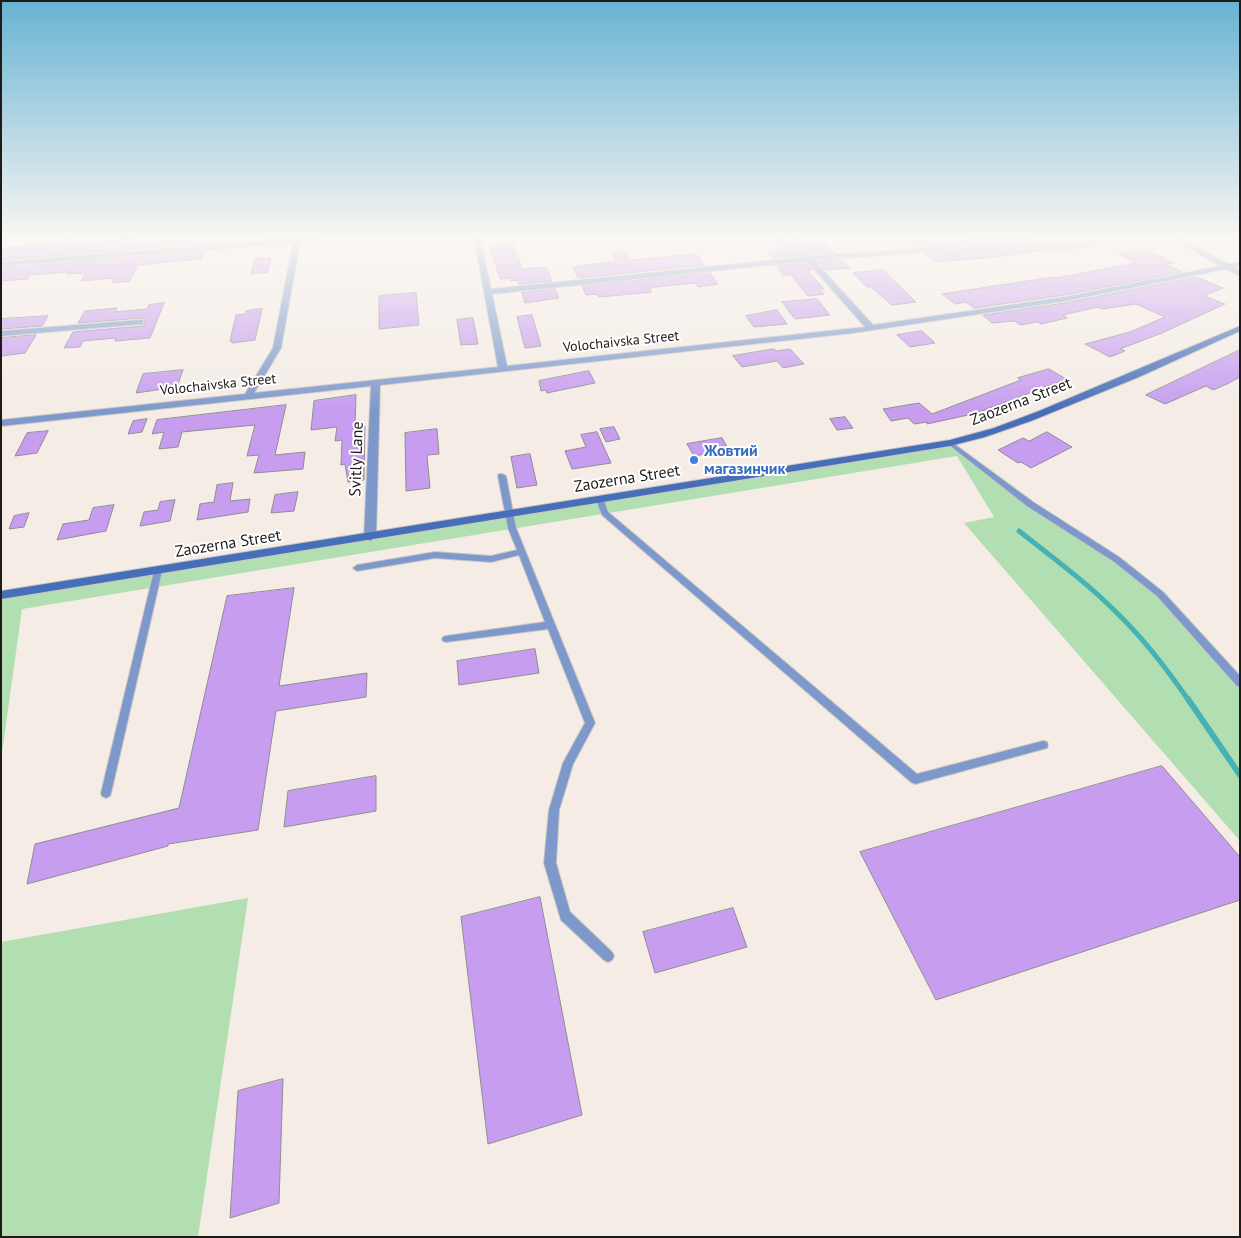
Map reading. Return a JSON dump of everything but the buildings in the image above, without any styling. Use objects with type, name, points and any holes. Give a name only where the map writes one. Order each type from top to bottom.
[{"type":"street","points":[[248,396],[277,348],[287,296]]},
{"type":"street","points":[[489,296],[502,368]]},
{"type":"street","points":[[842,296],[871,328]]},
{"type":"street","name":"Volochaivska Street","points":[[1,422],[871,328],[1081,296]]},
{"type":"street","points":[[1,334],[140,322]]},
{"type":"street","name":"Zaozerna Street","points":[[1,595],[158,572],[950,443],[982,436],[1029,418],[1126,379],[1240,328]]},
{"type":"street","name":"Svitly Lane","points":[[370,537],[376,382]]},
{"type":"lane","points":[[950,443],[1030,504],[1116,559],[1160,594],[1240,683]]},
{"type":"lane","points":[[502,476],[509,514],[522,552],[590,723],[568,763],[554,810],[550,862],[565,916],[608,956]]},
{"type":"lane","points":[[600,500],[606,513],[915,779],[1042,745]]},
{"type":"lane","points":[[357,568],[435,555],[491,559],[522,552]]},
{"type":"lane","points":[[106,793],[158,572]]},
{"type":"lane","points":[[446,639],[551,625]]},
{"type":"green space","points":[[950,443],[1030,504],[1116,559],[1160,594],[1240,683],[1240,841],[964,523],[994,517],[957,456],[22,609],[1,760],[1,595]]},
{"type":"green space","points":[[248,898],[198,1237],[1,1237],[1,942]]},
{"type":"waterway","points":[[1019,531],[1105,601],[1155,655],[1189,701]]},
{"type":"waterway","points":[[1188,699],[1240,775]]},
{"type":"place","name":"Жовтий магазинчик","points":[[694,460]]}]
